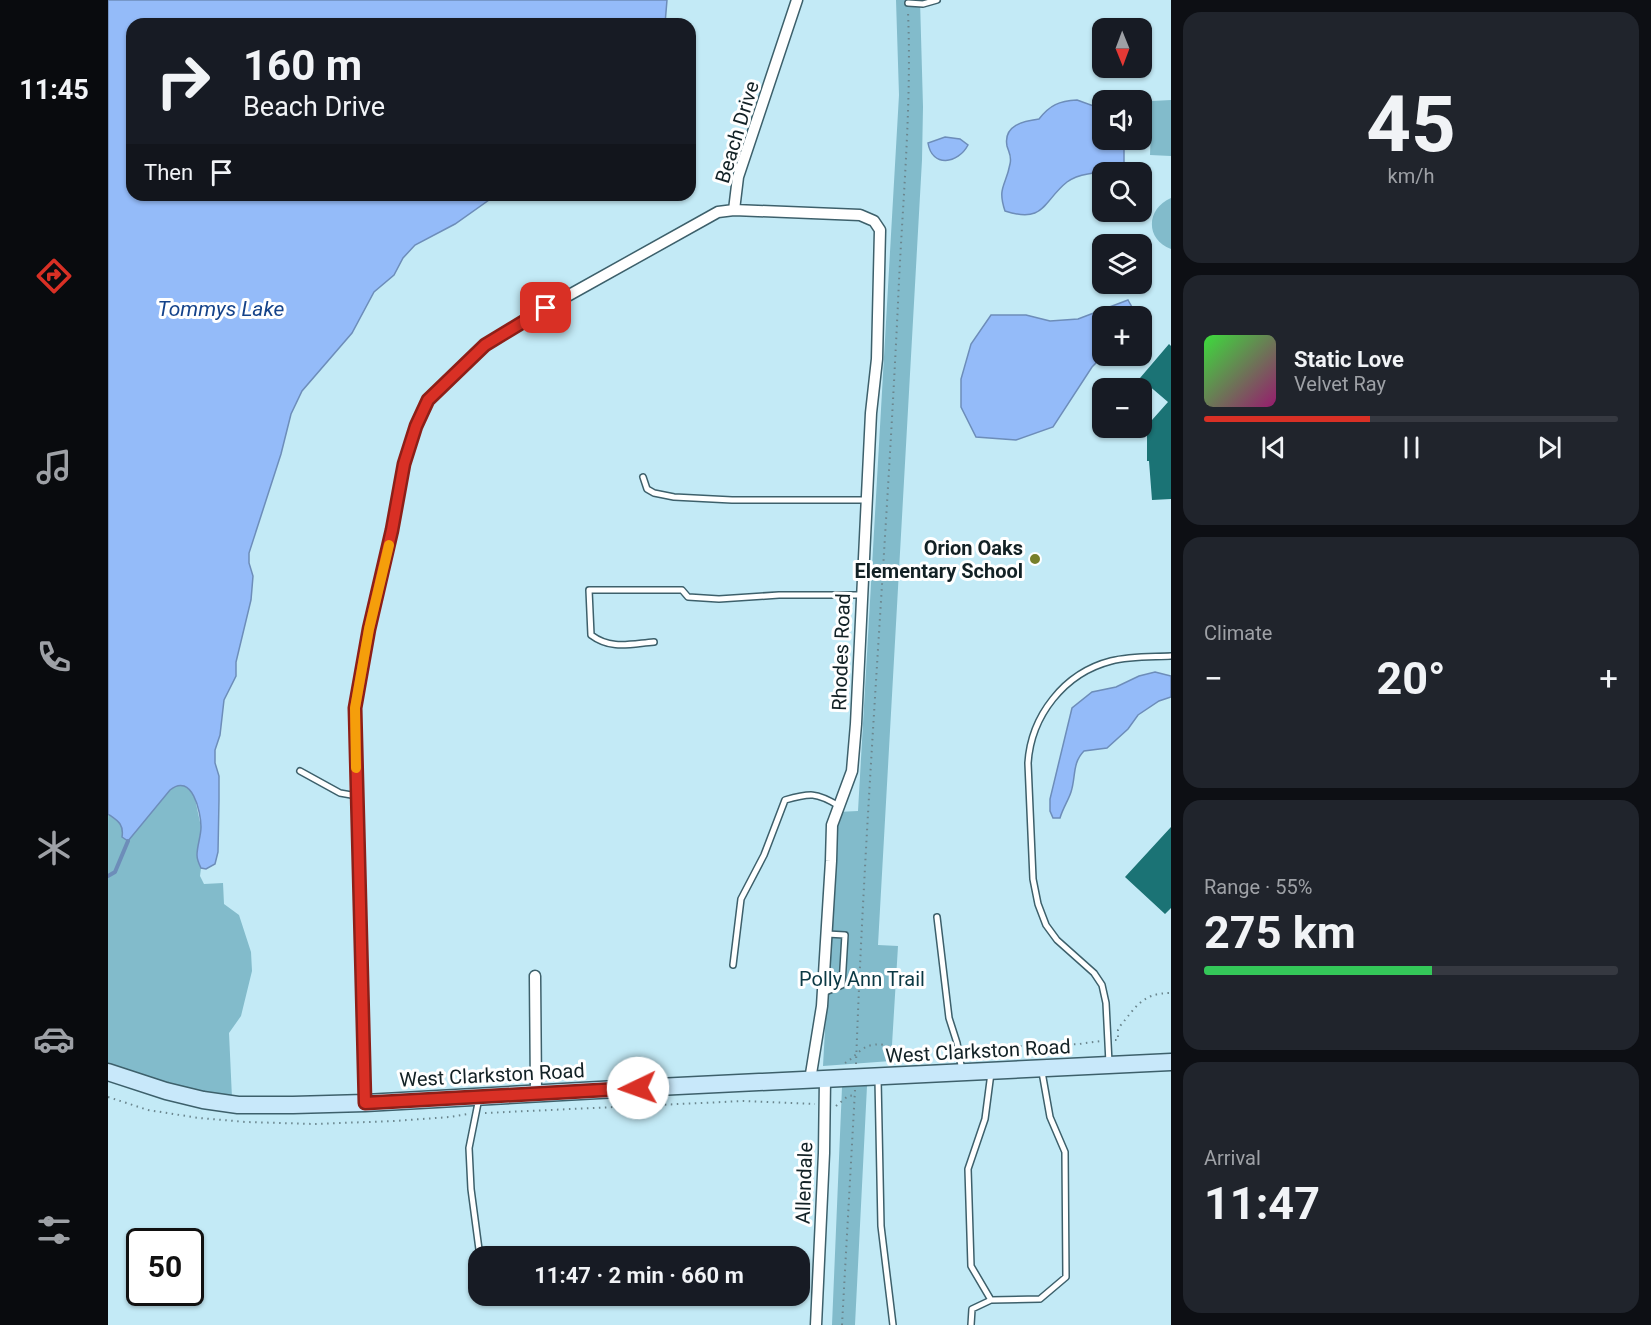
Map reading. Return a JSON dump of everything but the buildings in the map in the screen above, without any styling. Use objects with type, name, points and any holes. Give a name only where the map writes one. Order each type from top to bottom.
[{"type":"main road","name":"West Clarkston Road","points":[[108,1072],[166,1091],[238,1106],[365,1103],[1171,1062]]},
{"type":"street","name":"Beach Drive","points":[[365,1103],[355,734],[357,697],[404,464],[416,426],[428,400],[485,345],[546,308],[718,212],[734,210],[738,177],[797,0]]},
{"type":"street","name":"Rhodes Road","points":[[734,210],[860,215],[873,220],[880,230],[877,359],[871,413],[856,724],[852,771],[832,825],[817,1079]]},
{"type":"street","points":[[535,976],[536,1093]]},
{"type":"street","name":"Allendale","points":[[816,1325],[824,1153],[817,1079]]},
{"type":"lane","points":[[908,3],[923,4],[937,0]]},
{"type":"lane","points":[[643,477],[647,489],[654,494],[674,497],[732,500],[867,500]]},
{"type":"lane","points":[[654,642],[610,645],[601,643],[591,635],[589,590],[682,590],[688,597],[719,599],[779,595],[862,595]]},
{"type":"lane","points":[[1109,1065],[1106,1000],[1099,980],[1057,940],[1046,925],[1038,904],[1031,852],[1028,763],[1030,744],[1038,721],[1048,704],[1075,678],[1100,665],[1117,660],[1171,656]]},
{"type":"lane","points":[[300,771],[340,793],[357,796]]},
{"type":"lane","points":[[733,965],[741,899],[764,855],[785,800],[809,793],[839,806]]},
{"type":"lane","points":[[937,917],[949,1018],[962,1072]]},
{"type":"lane","points":[[823,993],[842,985],[845,945],[845,935],[827,934]]},
{"type":"lane","points":[[971,1325],[972,1309],[991,1300],[1040,1299],[1065,1277],[1065,1152],[1050,1117],[1042,1068]]},
{"type":"lane","points":[[991,1300],[971,1266],[968,1168],[985,1119],[992,1071]]},
{"type":"lane","points":[[878,1077],[881,1226],[893,1325]]},
{"type":"lane","points":[[479,1096],[469,1148],[471,1189],[479,1246]]},
{"type":"path","points":[[842,1325],[856,1078],[862,904],[891,462],[909,110],[908,3]]},
{"type":"path","points":[[844,1064],[873,1045],[891,1046],[901,1052],[912,1053],[958,1048],[1079,1044],[1118,1040],[1120,1026],[1143,1000],[1151,995],[1171,993]]},
{"type":"green space","points":[[108,0],[126,18],[126,201],[133,201],[194,794],[201,827],[197,858],[204,884],[223,883],[224,904],[239,915],[251,952],[252,971],[241,1016],[229,1033],[232,1098],[169,1084],[108,1063]]},
{"type":"green space","name":"Polly Ann Trail","points":[[896,0],[920,0],[923,107],[922,160],[878,945],[898,946],[891,1061],[823,1066],[837,812],[858,811],[899,95]]},
{"type":"green space","points":[[1171,100],[1171,156],[1150,155],[1152,150],[1152,101]]},
{"type":"green space","points":[[1171,198],[1171,249],[1157,238],[1152,224],[1157,209]]},
{"type":"green space","points":[[867,1086],[855,1325],[832,1325],[842,1087]]},
{"type":"water","name":"Tommys Lake","points":[[108,0],[667,0],[666,18],[126,18],[126,201],[488,201],[455,224],[415,245],[403,258],[394,275],[374,292],[352,333],[302,391],[291,414],[281,454],[249,553],[253,576],[251,600],[236,662],[236,676],[224,700],[220,735],[215,750],[215,763],[219,776],[218,852],[215,864],[206,869],[201,868],[198,862],[201,827],[199,812],[194,796],[184,786],[170,790],[128,841],[122,837],[120,823],[108,814]]},
{"type":"water","points":[[1077,100],[1092,105],[1092,150],[1124,150],[1124,162],[1092,162],[1092,173],[1067,182],[1036,213],[1028,215],[1005,211],[1002,191],[1011,161],[1007,146],[1008,133],[1016,125],[1039,119],[1047,110],[1065,101]]},
{"type":"water","points":[[945,137],[960,139],[968,145],[958,156],[946,161],[940,160],[930,151],[928,143]]},
{"type":"water","points":[[1128,300],[1131,306],[1112,306]]},
{"type":"water","points":[[1092,314],[1093,366],[1053,427],[1016,440],[976,437],[961,407],[961,379],[971,344],[991,315],[1026,315],[1050,321],[1078,319]]},
{"type":"water","points":[[1155,672],[1171,676],[1171,697],[1159,701],[1138,715],[1128,729],[1107,748],[1084,751],[1076,765],[1073,786],[1060,818],[1053,818],[1050,811],[1050,799],[1072,708],[1092,692],[1116,687],[1139,676]]},
{"type":"waterway","points":[[108,876],[115,872],[128,841]]},
{"type":"slow traffic","points":[[356,768],[355,708],[369,629],[389,545]]},
{"type":"place","name":"Orion Oaks Elementary School","points":[[1035,559]]},
{"type":"route","points":[[546,308],[485,345],[428,400],[416,426],[404,464],[392,530],[369,629],[355,708],[365,1103],[638,1088]]}]
